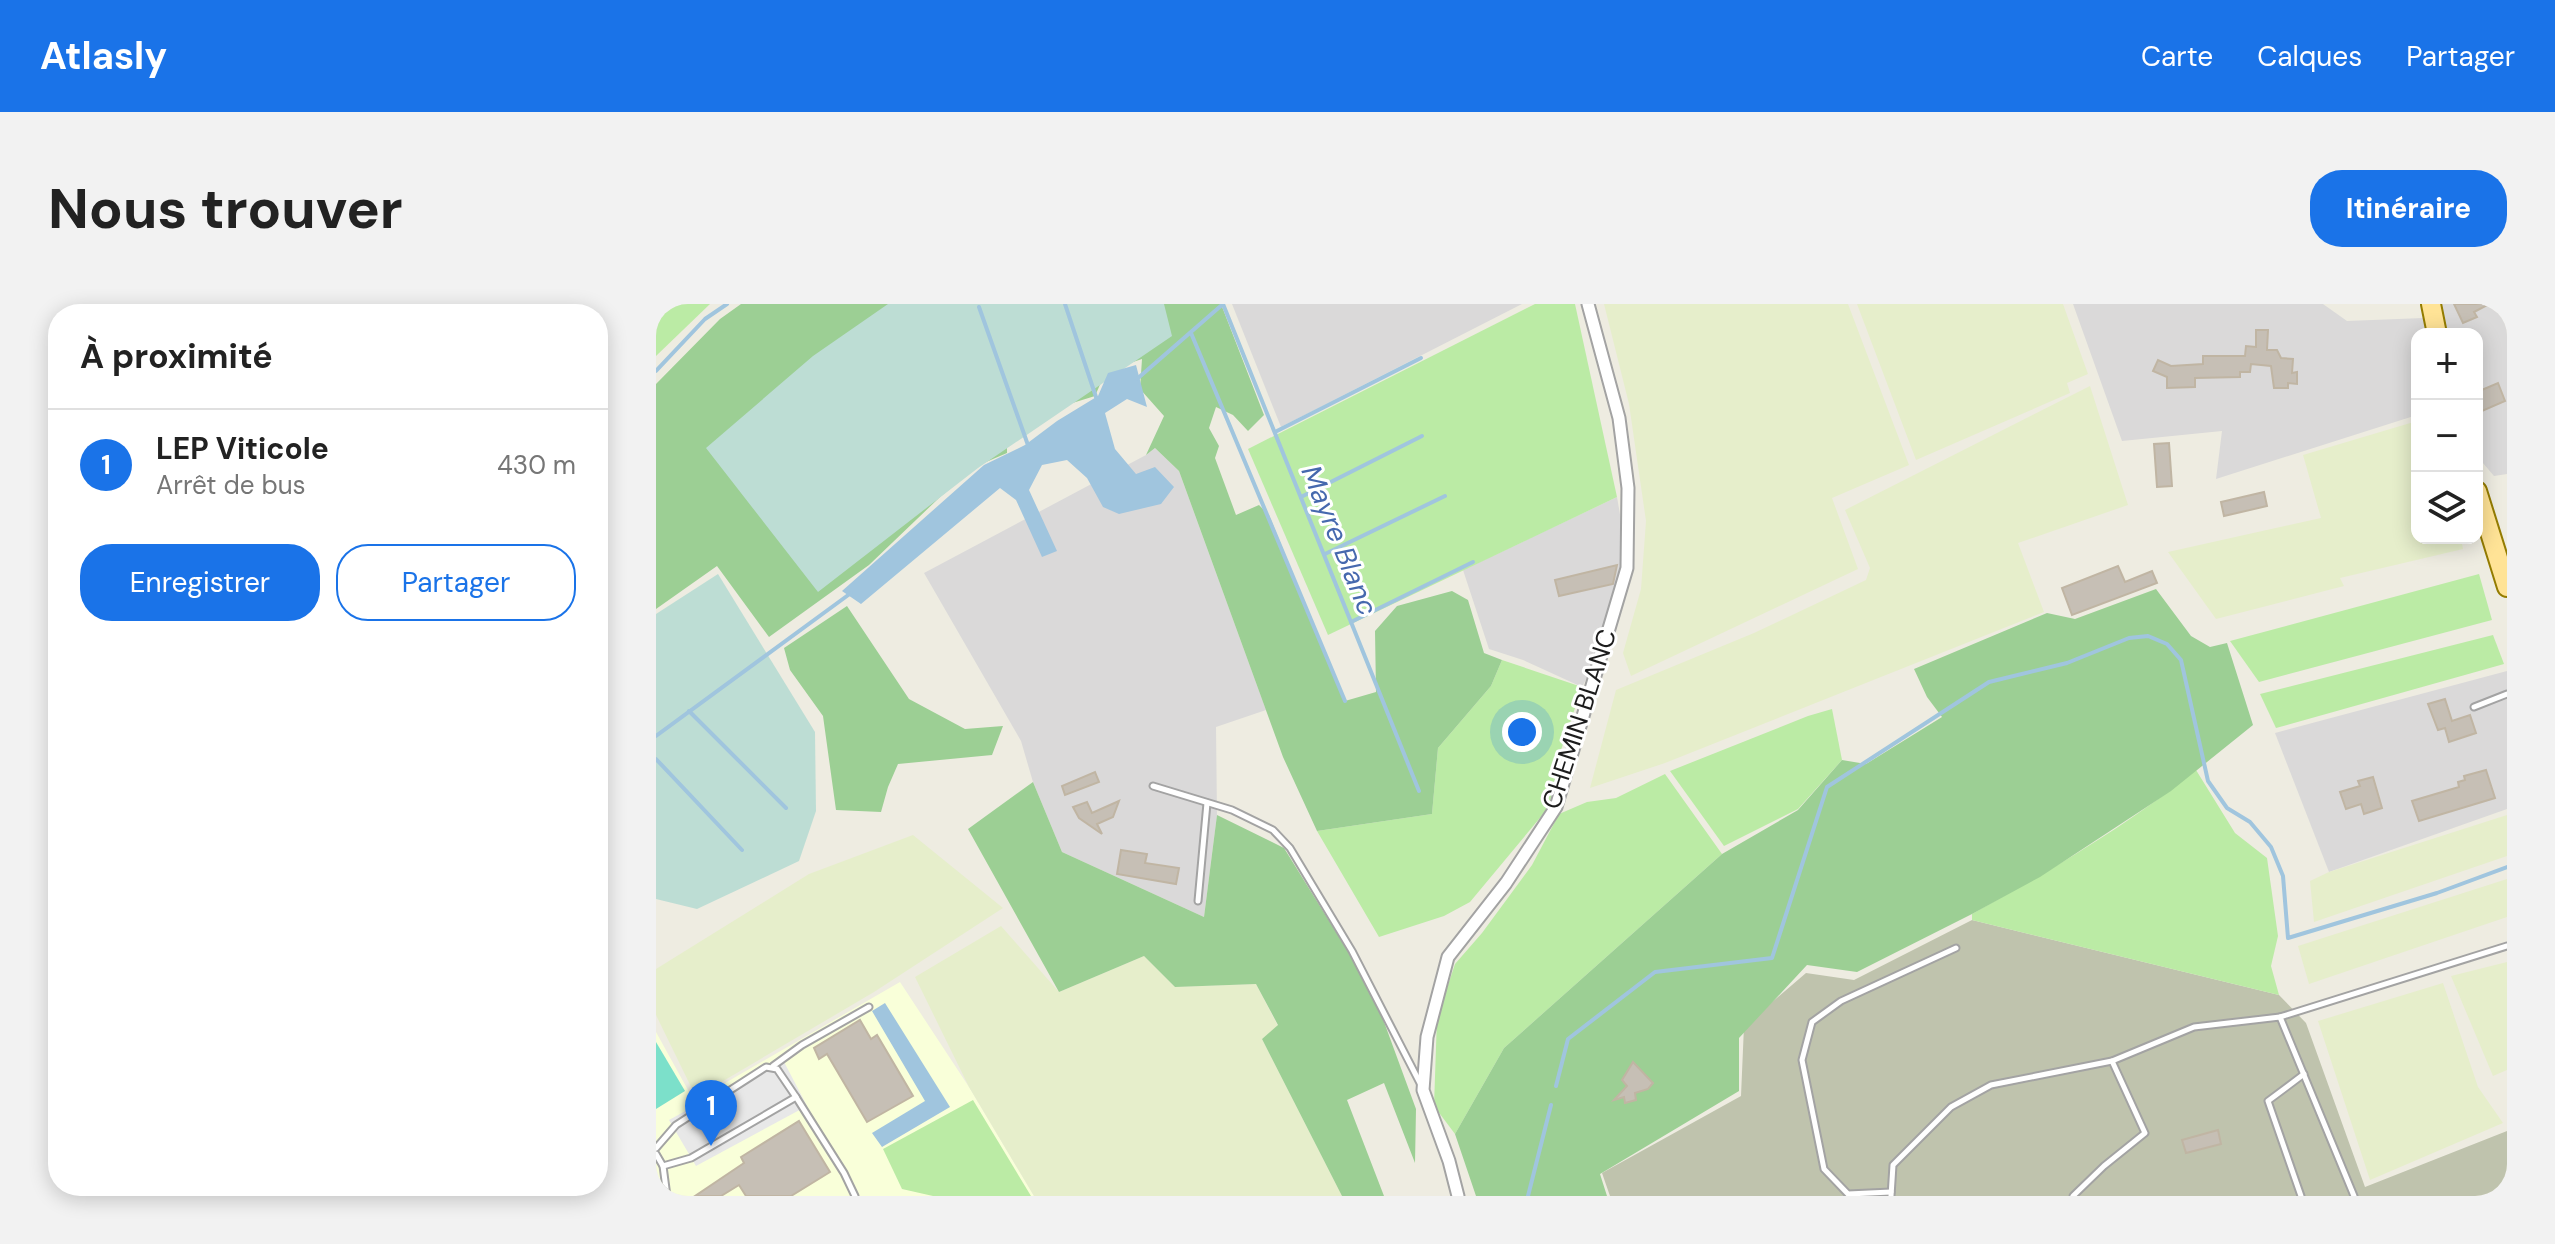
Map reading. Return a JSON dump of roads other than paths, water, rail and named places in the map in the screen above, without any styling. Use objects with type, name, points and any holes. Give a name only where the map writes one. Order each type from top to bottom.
[{"type":"main road","points":[[2431,304],[2436,328]]},
{"type":"main road","points":[[2483,510],[2507,587]]},
{"type":"street","name":"CHEMIN BLANC","points":[[1458,1196],[1449,1161],[1423,1090],[1427,1037],[1448,957],[1506,883],[1556,807],[1627,568],[1628,488],[1619,418],[1588,304]]},
{"type":"lane","points":[[2474,707],[2507,694]]},
{"type":"lane","points":[[1153,786],[1232,810],[1273,830],[1290,848],[1352,951],[1423,1090]]},
{"type":"lane","points":[[1198,901],[1207,802]]},
{"type":"lane","points":[[1956,948],[1841,1001],[1812,1022],[1802,1060],[1824,1169],[1848,1194],[1891,1194],[1893,1165],[1951,1107],[1991,1085],[2112,1061],[2194,1027],[2280,1017],[2507,946]]},
{"type":"lane","points":[[667,1196],[663,1166],[656,1151],[676,1125],[760,1070],[772,1066],[869,1007]]},
{"type":"lane","points":[[2280,1017],[2354,1196]]},
{"type":"lane","points":[[2073,1196],[2145,1133],[2112,1061]]},
{"type":"lane","points":[[772,1066],[796,1097],[855,1196]]},
{"type":"lane","points":[[2301,1196],[2268,1101],[2304,1074]]},
{"type":"lane","points":[[663,1166],[691,1158],[796,1097]]},
{"type":"waterway","points":[[656,371],[705,319],[727,304]]},
{"type":"waterway","points":[[1065,304],[1097,400]]},
{"type":"waterway","name":"Mayre Blanc","points":[[1223,304],[1419,791]]},
{"type":"waterway","points":[[1137,379],[1223,304]]},
{"type":"waterway","points":[[979,307],[1029,448]]},
{"type":"waterway","points":[[1191,333],[1345,701]]},
{"type":"waterway","points":[[1275,432],[1421,358]]},
{"type":"waterway","points":[[1301,497],[1422,436]]},
{"type":"waterway","points":[[1325,554],[1445,496]]},
{"type":"waterway","points":[[1351,622],[1473,562]]},
{"type":"waterway","points":[[656,736],[851,593]]},
{"type":"waterway","points":[[1556,1086],[1568,1039],[1655,972],[1772,958],[1827,787],[1989,682],[2067,663],[2129,638],[2148,636],[2167,644],[2181,660],[2208,781],[2227,808],[2250,822],[2271,847],[2283,876],[2288,938],[2437,893],[2507,867]]},
{"type":"waterway","points":[[689,711],[786,808]]},
{"type":"waterway","points":[[656,759],[742,850]]},
{"type":"waterway","points":[[1528,1196],[1551,1105]]},
{"type":"place","name":"LEP Viticole","points":[[711,1146]]}]
